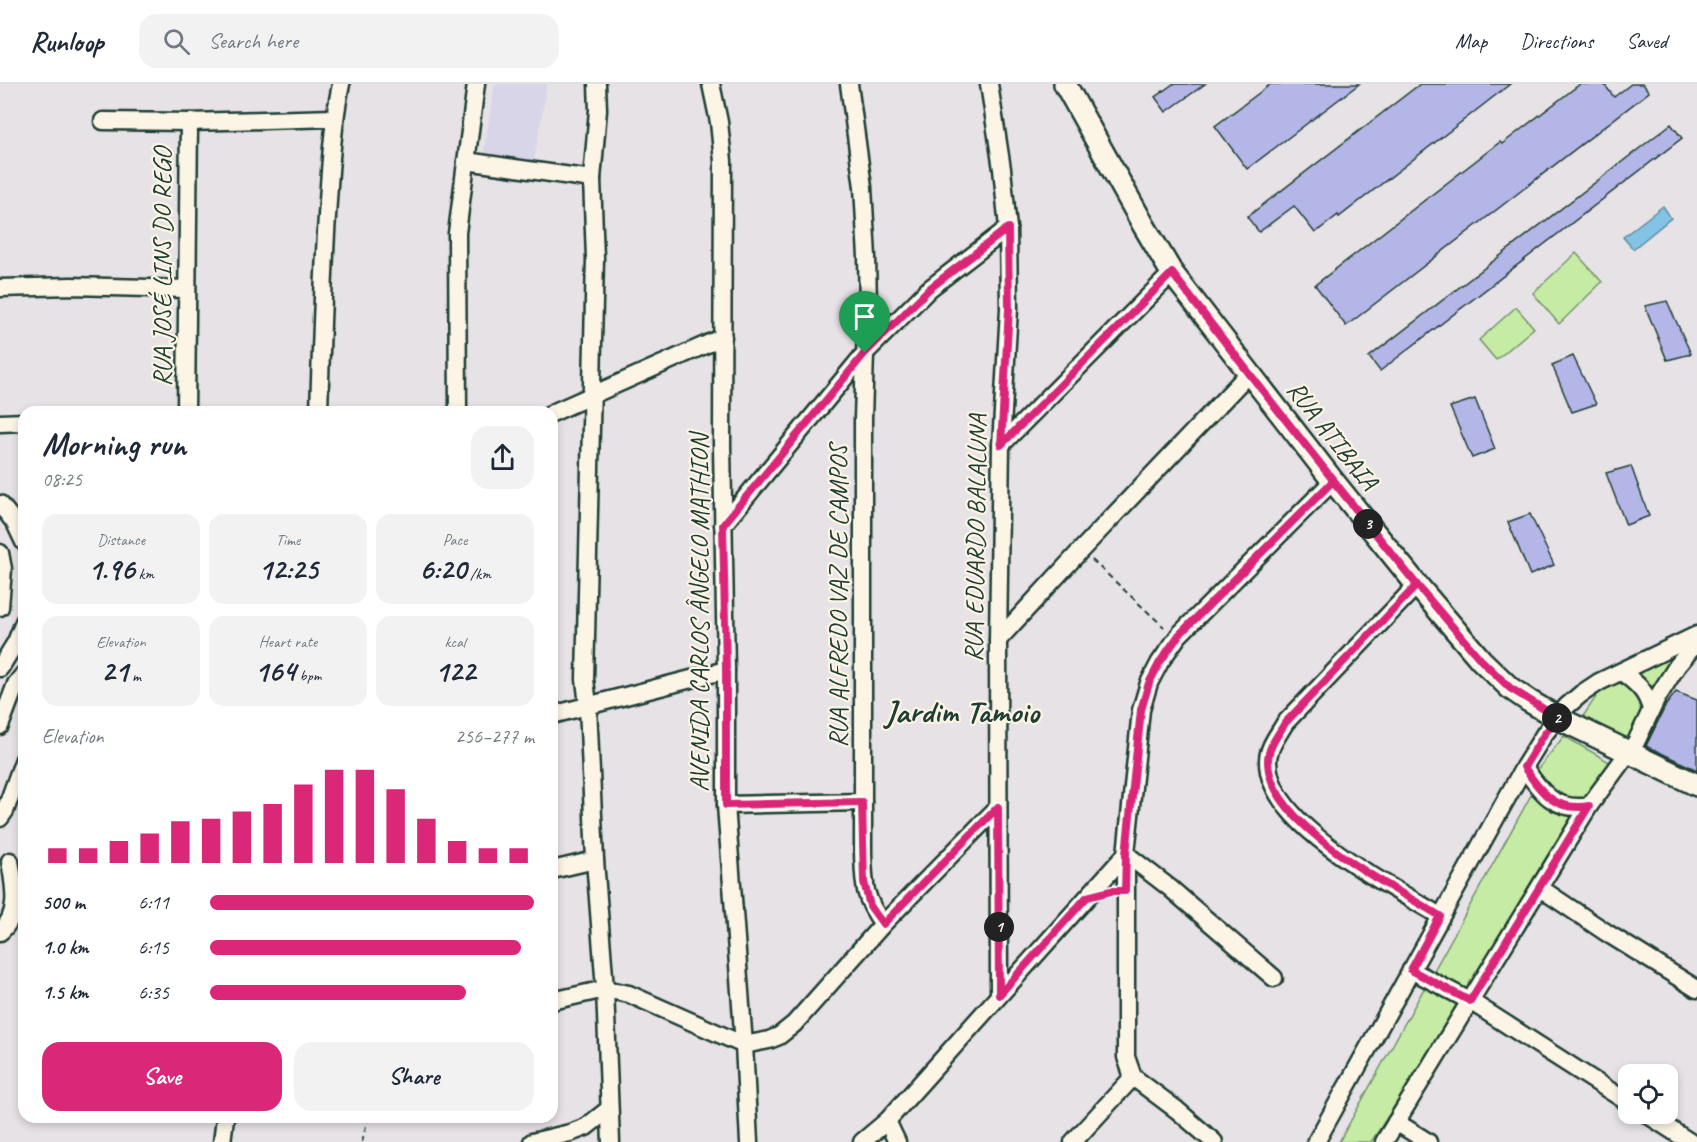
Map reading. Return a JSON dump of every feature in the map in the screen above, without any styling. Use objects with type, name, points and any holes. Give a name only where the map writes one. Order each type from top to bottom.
[{"type":"main road","name":"RUA ATIBAIA","points":[[1065,84],[1172,273],[1333,481],[1481,660],[1510,688],[1558,718],[1697,785]]},
{"type":"street","points":[[319,406],[322,290],[334,118],[341,84]]},
{"type":"street","points":[[458,406],[457,233],[476,84]]},
{"type":"street","points":[[597,84],[598,110],[592,179],[595,258],[585,679],[605,989],[611,1142]]},
{"type":"street","name":"AVENIDA CARLOS ÂNGELO MATHION","points":[[711,84],[719,122],[723,161],[726,805],[749,1142]]},
{"type":"street","name":"RUA ALFREDO VAZ DE CAMPOS","points":[[849,84],[864,199],[868,307],[865,353],[862,802],[864,882],[870,906],[883,924]]},
{"type":"street","name":"RUA EDUARDO BALALUNA","points":[[989,84],[1008,228],[1009,309],[1001,445],[998,640],[999,995]]},
{"type":"street","points":[[103,121],[189,122],[334,118]]},
{"type":"street","name":"RUA JOSÉ LINS DO REGO","points":[[186,406],[189,122]]},
{"type":"street","points":[[466,161],[592,179]]},
{"type":"street","points":[[723,525],[865,353],[929,289],[1008,228]]},
{"type":"street","points":[[1001,445],[1172,273]]},
{"type":"street","points":[[0,288],[71,285],[187,289]]},
{"type":"street","points":[[558,411],[723,337]]},
{"type":"street","points":[[998,640],[1250,372]]},
{"type":"street","points":[[0,423],[18,422]]},
{"type":"street","points":[[1214,1142],[1177,1110],[1133,1077],[1126,1057],[1126,854],[1141,710],[1149,683],[1160,662],[1179,635],[1333,481]]},
{"type":"street","points":[[0,504],[18,529]]},
{"type":"street","points":[[0,553],[3,569],[0,607]]},
{"type":"street","points":[[1417,585],[1285,723],[1271,747],[1268,759],[1272,785],[1289,809],[1321,842],[1440,916]]},
{"type":"street","points":[[1316,1142],[1440,916],[1545,733],[1581,694],[1697,635]]},
{"type":"street","points":[[0,668],[18,637]]},
{"type":"street","points":[[1384,1142],[1589,806],[1629,752],[1677,666],[1697,642]]},
{"type":"street","points":[[558,714],[726,670]]},
{"type":"street","points":[[1622,672],[1644,691],[1651,710]]},
{"type":"street","points":[[0,726],[18,682]]},
{"type":"street","points":[[1524,767],[1532,780],[1553,800],[1574,809],[1589,806]]},
{"type":"street","points":[[0,818],[6,811],[18,776]]},
{"type":"street","points":[[726,805],[862,802]]},
{"type":"street","points":[[558,1001],[605,989],[629,994],[744,1045],[779,1036],[794,1024],[883,924],[998,807]]},
{"type":"street","points":[[862,1142],[887,1121],[1126,854]]},
{"type":"street","points":[[1126,854],[1170,888],[1274,978]]},
{"type":"street","points":[[0,932],[12,914],[15,900],[11,860]]},
{"type":"street","points":[[558,869],[595,860]]},
{"type":"street","points":[[1540,888],[1697,989]]},
{"type":"street","points":[[1087,897],[1111,891],[1125,891]]},
{"type":"street","points":[[1411,970],[1470,1001],[1618,1096]]},
{"type":"street","points":[[1073,1142],[1133,1077]]},
{"type":"street","points":[[532,1142],[586,1127],[609,1109]]},
{"type":"street","points":[[887,1121],[897,1142]]},
{"type":"street","points":[[1396,1122],[1428,1142]]},
{"type":"street","points":[[222,1142],[224,1123]]},
{"type":"street","points":[[1662,1124],[1690,1142]]},
{"type":"path","points":[[1081,550],[1166,628]]},
{"type":"path","points":[[362,1142],[367,1123]]},
{"type":"shaded area","points":[[495,84],[547,84],[533,167],[483,156]]},
{"type":"green space","points":[[1576,253],[1602,282],[1559,324],[1533,293]]},
{"type":"green space","points":[[1516,307],[1534,328],[1496,360],[1479,340]]},
{"type":"green space","points":[[1683,646],[1653,688],[1638,674]]},
{"type":"green space","points":[[1619,681],[1634,687],[1647,709],[1628,741],[1582,718],[1601,689]]},
{"type":"green space","points":[[1564,736],[1611,763],[1583,802],[1554,792],[1540,777],[1538,769]]},
{"type":"green space","points":[[1535,788],[1566,814],[1578,818],[1479,977],[1371,1142],[1339,1142]]},
{"type":"water","points":[[1663,206],[1671,218],[1633,249],[1623,237]]},
{"type":"building","points":[[1173,84],[1205,84],[1166,112],[1155,97]]},
{"type":"building","points":[[1271,84],[1359,84],[1247,169],[1215,126]]},
{"type":"building","points":[[1420,84],[1510,84],[1339,217],[1338,215],[1315,233],[1294,206],[1259,232],[1247,217]]},
{"type":"building","points":[[1580,84],[1604,84],[1614,97],[1631,84],[1643,84],[1649,92],[1346,326],[1315,285],[1500,142],[1502,144]]},
{"type":"building","points":[[1671,124],[1682,138],[1380,371],[1369,357]]},
{"type":"building","points":[[1667,301],[1691,354],[1667,360],[1645,306]]},
{"type":"building","points":[[1573,356],[1596,404],[1572,412],[1552,365]]},
{"type":"building","points":[[1475,399],[1495,449],[1472,458],[1450,407]]},
{"type":"building","points":[[1631,466],[1649,516],[1626,525],[1606,473]]},
{"type":"building","points":[[1530,514],[1554,565],[1530,575],[1508,522]]},
{"type":"building","points":[[1676,692],[1697,700],[1697,770],[1646,746],[1666,705]]},
{"type":"district","name":"Jardim Tamoio","points":[[962,711]]},
{"type":"route","points":[[865,353],[723,525],[726,805],[862,802],[864,882],[870,906],[883,924],[998,807],[999,995],[1087,897],[1111,891],[1125,891],[1126,854],[1141,710],[1149,683],[1160,662],[1179,635],[1333,481],[1481,660],[1510,688],[1529,702],[1558,718],[1545,733],[1524,767],[1532,780],[1553,800],[1574,809],[1589,806],[1470,1001],[1411,970],[1440,916],[1321,842],[1289,809],[1272,785],[1268,759],[1271,747],[1285,723],[1417,585],[1333,481],[1172,273],[1001,445],[1009,309],[1008,228],[929,289],[865,353]]}]
